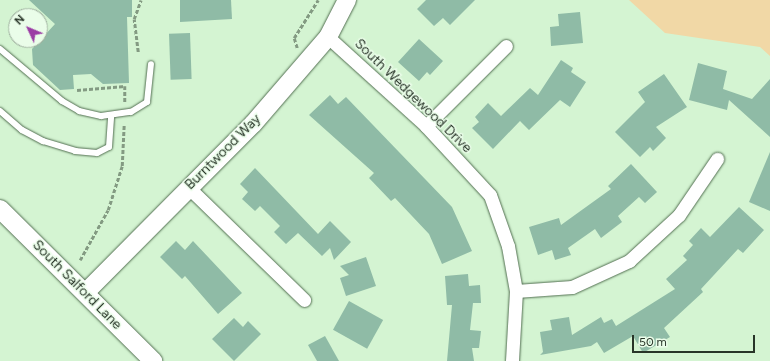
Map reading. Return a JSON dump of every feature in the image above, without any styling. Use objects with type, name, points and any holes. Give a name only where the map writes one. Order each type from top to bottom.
[{"type":"street","name":"Burntwood Way","points":[[86,292],[188,187],[253,124],[328,37],[347,0]]},
{"type":"street","name":"South Wedgewood Drive","points":[[328,37],[426,126],[490,195],[508,246],[516,291],[512,361]]},
{"type":"street","points":[[426,126],[506,46]]},
{"type":"street","points":[[516,291],[572,287],[629,261],[678,215],[717,159]]},
{"type":"street","points":[[188,187],[304,300]]},
{"type":"street","name":"South Salford Lane","points":[[0,210],[86,292],[153,361]]},
{"type":"lane","points":[[0,49],[62,101],[79,111],[101,116],[131,112],[147,102],[151,64]]},
{"type":"lane","points":[[0,111],[22,130],[43,140],[75,151],[97,153],[109,147],[111,115]]},
{"type":"path","points":[[138,52],[134,18],[141,0]]},
{"type":"path","points":[[297,48],[294,38],[318,0]]},
{"type":"shaded area","points":[[629,0],[770,0],[770,56],[760,47],[665,33]]},
{"type":"building","points":[[29,0],[132,0],[132,17],[127,17],[129,83],[103,84],[91,74],[73,75],[74,89],[60,90],[33,65],[32,49],[48,48],[48,32],[55,24],[48,18],[48,8],[38,8]]},
{"type":"building","points":[[180,0],[231,0],[232,19],[180,22]]},
{"type":"building","points":[[426,0],[475,0],[450,25],[443,18],[434,26],[417,9]]},
{"type":"building","points":[[580,12],[583,43],[551,46],[550,27],[559,26],[558,14]]},
{"type":"building","points":[[190,33],[192,79],[171,80],[169,34]]},
{"type":"building","points":[[419,39],[443,61],[430,75],[427,72],[419,81],[398,62]]},
{"type":"building","points":[[561,60],[573,68],[571,72],[586,82],[570,107],[560,100],[529,130],[520,121],[493,149],[472,128],[479,122],[475,117],[488,103],[501,116],[530,88],[538,95]]},
{"type":"building","points":[[698,63],[727,71],[723,89],[752,99],[770,79],[770,137],[729,100],[727,110],[689,100]]},
{"type":"building","points":[[664,74],[687,107],[656,127],[666,138],[653,151],[650,147],[640,157],[615,132],[645,102],[638,92]]},
{"type":"building","points":[[330,95],[338,104],[346,97],[452,207],[472,251],[442,264],[429,234],[395,198],[391,201],[369,178],[374,173],[309,115]]},
{"type":"building","points":[[770,152],[770,211],[749,202]]},
{"type":"building","points":[[631,164],[657,192],[645,203],[639,197],[618,216],[622,222],[601,238],[595,229],[568,248],[571,255],[555,260],[552,250],[538,255],[529,227],[559,218],[561,225],[611,189],[608,186]]},
{"type":"building","points":[[255,168],[318,234],[330,221],[351,242],[334,260],[330,248],[322,256],[298,233],[286,244],[274,232],[280,226],[260,206],[255,211],[242,199],[248,192],[240,184]]},
{"type":"building","points":[[739,207],[764,230],[743,253],[738,249],[701,289],[703,292],[664,328],[670,337],[643,353],[633,336],[604,353],[597,342],[591,346],[540,355],[543,352],[540,332],[552,330],[550,320],[569,317],[572,335],[601,317],[604,323],[612,319],[616,326],[675,289],[666,279],[687,260],[683,256],[693,245],[689,241],[701,228],[710,237]]},
{"type":"building","points":[[176,241],[185,250],[193,241],[242,293],[218,314],[185,276],[182,279],[160,257]]},
{"type":"building","points":[[366,257],[376,286],[346,296],[340,278],[349,275],[340,266]]},
{"type":"building","points":[[468,274],[469,286],[480,285],[481,303],[473,303],[470,330],[481,331],[479,348],[472,348],[474,361],[447,361],[452,305],[447,305],[445,276]]},
{"type":"building","points":[[349,301],[383,320],[367,349],[333,330]]},
{"type":"building","points":[[234,318],[243,327],[248,321],[261,334],[234,361],[212,339]]},
{"type":"building","points":[[325,336],[339,361],[317,361],[308,345]]}]
